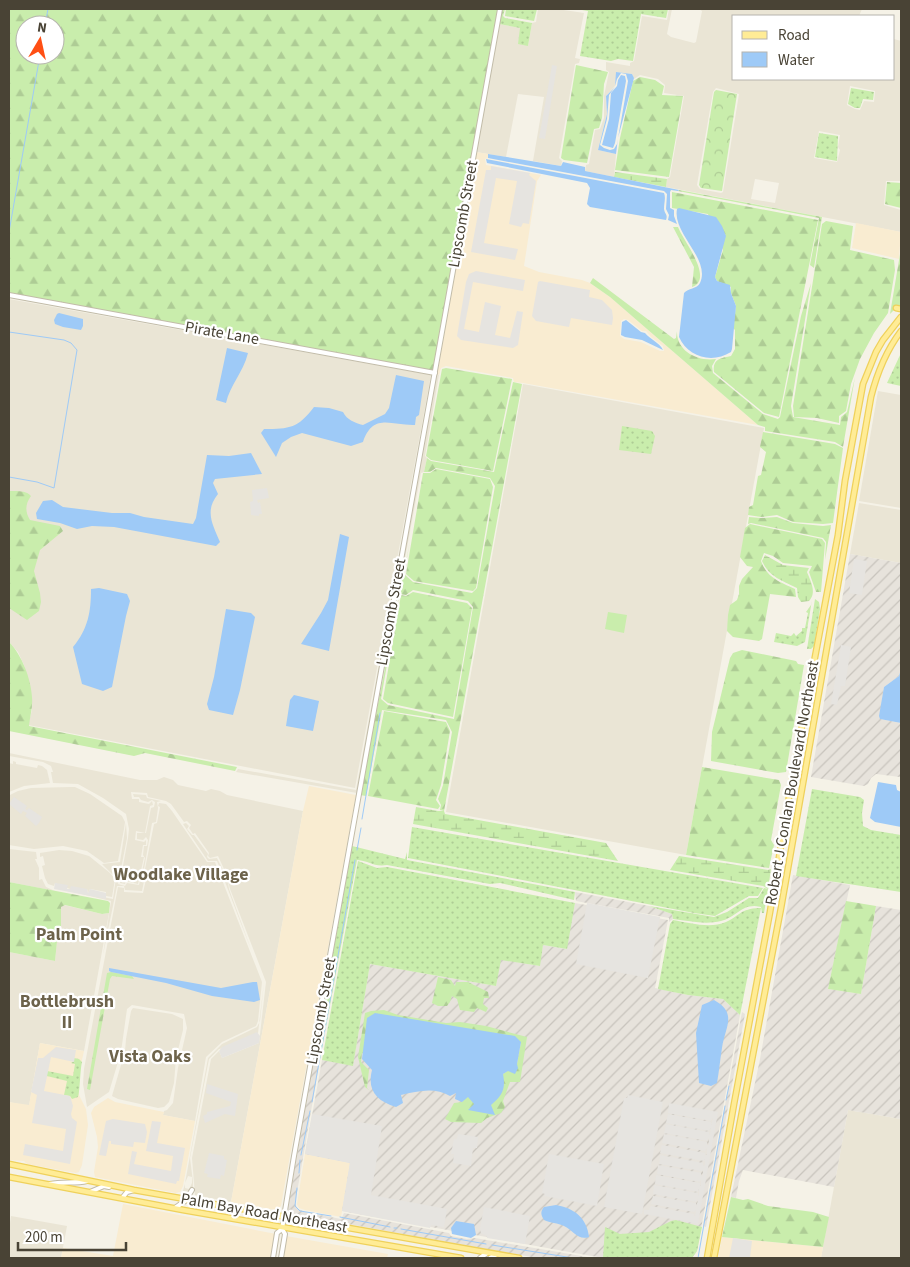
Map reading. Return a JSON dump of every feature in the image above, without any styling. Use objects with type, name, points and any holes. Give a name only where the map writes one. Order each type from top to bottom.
[{"type":"main road","name":"Robert J Conlan Boulevard Northeast","points":[[706,1258],[771,906],[811,670],[838,535],[863,384],[876,352],[901,317]]},
{"type":"main road","name":"Robert J Conlan Boulevard Northeast","points":[[714,1258],[781,908],[871,396],[878,371],[901,331]]},
{"type":"main road","points":[[724,1163],[732,1164]]},
{"type":"main road","name":"Palm Bay Road Northeast","points":[[9,1164],[134,1190],[519,1258]]},
{"type":"main road","name":"Palm Bay Road Northeast","points":[[9,1177],[282,1228],[461,1258]]},
{"type":"main road","points":[[711,1234],[718,1240]]},
{"type":"street","name":"Lipscomb Street","points":[[282,1228],[407,520],[500,9]]},
{"type":"street","name":"Pirate Lane","points":[[9,295],[435,373]]},
{"type":"street","points":[[48,1184],[90,1180]]},
{"type":"street","points":[[90,1192],[104,1186],[116,1186]]},
{"type":"street","points":[[123,1197],[128,1192],[134,1190]]},
{"type":"street","points":[[175,1208],[182,1204],[192,1190]]},
{"type":"street","points":[[273,1258],[277,1233],[282,1228],[285,1234],[281,1258]]},
{"type":"street","points":[[480,1258],[487,1253]]},
{"type":"street","points":[[490,1258],[497,1254]]},
{"type":"shaded area","points":[[538,9],[557,9],[584,13],[575,58],[580,59],[579,63],[575,64],[559,158],[562,161],[561,166],[533,161],[544,97],[518,94],[506,157],[476,152],[499,24],[520,28],[528,46],[532,23],[536,22]]},
{"type":"shaded area","points":[[669,9],[672,9],[667,34],[671,37],[694,43],[696,42],[702,11],[699,9],[862,9],[859,15],[732,15],[732,80],[895,80],[895,39],[901,41],[901,181],[886,181],[884,205],[901,210],[901,232],[666,187],[667,179],[670,177],[684,96],[664,93],[665,85],[658,79],[640,75],[634,79],[632,74],[617,72],[615,86],[606,96],[607,114],[598,150],[616,154],[614,177],[585,171],[586,165],[589,164],[595,130],[600,129],[604,118],[604,96],[609,72],[606,70],[606,62],[630,66],[630,63],[634,61],[642,16],[667,20]],"holes":[[[850,86],[875,91],[874,102],[864,101],[860,110],[847,105]],[[716,88],[739,94],[723,192],[721,193],[700,189],[697,185],[713,92]],[[819,131],[840,135],[838,147],[840,150],[837,162],[814,158]],[[755,179],[779,183],[775,203],[751,199]]]},
{"type":"shaded area","points":[[552,65],[557,66],[545,139],[539,138]]},
{"type":"shaded area","points":[[476,152],[488,154],[488,158],[485,159],[486,165],[541,175],[537,181],[524,266],[539,272],[590,283],[610,297],[758,425],[514,382],[513,378],[446,366],[441,368],[439,375],[437,374],[449,295]],"holes":[[[624,319],[642,331],[646,331],[663,346],[664,351],[641,342],[624,339],[620,336],[621,321]]]},
{"type":"shaded area","points":[[491,166],[530,173],[529,175],[536,181],[529,224],[523,223],[521,227],[509,224],[517,181],[496,178],[484,243],[518,249],[515,260],[471,252],[486,170],[491,170]]},
{"type":"shaded area","points":[[856,223],[901,232],[899,259],[852,248]]},
{"type":"shaded area","points":[[476,271],[525,280],[523,291],[473,282],[464,329],[479,332],[485,302],[501,306],[495,335],[510,338],[517,311],[523,312],[518,345],[513,348],[461,340],[457,336],[466,282],[469,274]]},
{"type":"shaded area","points":[[538,282],[590,290],[589,297],[602,300],[612,310],[612,325],[571,318],[569,327],[536,321],[532,316]]},
{"type":"shaded area","points":[[9,299],[431,375],[355,788],[28,725],[32,710],[24,665],[18,652],[9,642]]},
{"type":"shaded area","points":[[437,374],[439,375],[425,456],[427,458],[424,472],[421,473],[362,787]]},
{"type":"shaded area","points":[[523,384],[764,428],[686,855],[446,812]]},
{"type":"shaded area","points":[[878,391],[901,395],[901,508],[859,501]]},
{"type":"shaded area","points":[[267,488],[269,498],[257,500],[258,503],[260,502],[262,514],[259,514],[259,516],[251,515],[250,502],[253,501],[252,490]]},
{"type":"shaded area","points":[[859,503],[901,510],[901,563],[850,554]]},
{"type":"shaded area","points":[[401,546],[357,793],[236,772],[238,769],[356,790]]},
{"type":"shaded area","points":[[850,554],[901,563],[901,669],[899,676],[884,687],[880,719],[901,723],[900,777],[876,774],[864,786],[811,777]]},
{"type":"shaded area","points":[[854,559],[867,561],[862,595],[849,593]]},
{"type":"shaded area","points":[[841,645],[851,647],[845,686],[841,686],[837,705],[831,704]]},
{"type":"shaded area","points":[[9,753],[140,780],[157,780],[164,777],[173,780],[178,785],[206,791],[211,789],[227,795],[303,811],[231,1202],[195,1195],[192,1158],[211,1059],[219,1051],[222,1058],[259,1043],[266,982],[230,889],[228,881],[230,878],[227,870],[224,869],[218,856],[210,858],[208,856],[209,853],[195,833],[193,834],[189,828],[191,825],[187,821],[184,822],[171,804],[148,797],[147,793],[131,792],[132,799],[139,799],[139,802],[149,804],[152,801],[153,805],[150,806],[145,833],[136,831],[135,840],[144,842],[146,840],[146,845],[143,845],[141,857],[144,857],[138,884],[126,881],[125,884],[120,883],[129,829],[126,814],[78,784],[53,783],[51,766],[43,762],[9,756]]},
{"type":"shaded area","points":[[13,761],[16,764],[37,768],[38,765],[42,766],[47,770],[50,783],[24,786],[9,792],[9,763],[13,764]]},
{"type":"shaded area","points":[[309,786],[356,795],[281,1206],[276,1210],[231,1202]]},
{"type":"shaded area","points":[[75,787],[90,794],[122,816],[125,822],[118,861],[104,863],[87,851],[63,846],[34,849],[9,845],[10,795],[31,788]]},
{"type":"shaded area","points":[[133,794],[146,795],[147,798],[161,801],[157,802],[156,822],[152,823],[142,891],[125,890],[124,886],[117,886],[103,955],[111,901],[52,887],[113,899],[116,878],[102,864],[120,862],[126,823],[127,838],[118,884],[125,886],[127,883],[139,885],[145,858],[143,855],[144,846],[147,846],[148,840],[146,837],[143,840],[137,839],[137,833],[146,833],[151,808],[154,807],[155,802],[152,800],[148,802],[141,800],[139,797],[134,797]]},
{"type":"shaded area","points":[[14,797],[27,806],[25,809],[29,808],[42,817],[36,826],[25,816],[27,813],[23,811],[21,814],[9,804]]},
{"type":"shaded area","points":[[159,803],[166,804],[172,811],[207,862],[215,862],[262,982],[256,1026],[222,1042],[206,1057],[195,1121],[163,1115],[164,1111],[173,1103],[178,1068],[187,1028],[184,1014],[132,1005],[127,1009],[121,1052],[109,1092],[87,1107],[83,1084],[84,1069],[118,887],[124,888],[124,892],[143,893],[147,875],[144,874],[154,824],[157,823]]},
{"type":"shaded area","points":[[186,823],[189,826],[187,829],[194,835],[208,854],[207,857],[209,859],[217,858],[223,870],[226,871],[229,889],[252,952],[217,861],[208,861],[183,824]]},
{"type":"shaded area","points":[[9,849],[36,852],[37,859],[35,859],[39,868],[39,880],[42,879],[46,887],[55,891],[9,882]]},
{"type":"shaded area","points":[[59,850],[72,851],[89,856],[110,873],[115,879],[112,897],[106,896],[106,892],[90,889],[88,893],[87,889],[70,889],[55,883],[54,886],[48,884],[42,866],[45,865],[43,856],[40,857],[40,853]]},
{"type":"shaded area","points":[[793,875],[850,885],[828,989],[861,994],[876,906],[901,910],[901,1119],[848,1110],[834,1187],[743,1170],[736,1198],[731,1197],[760,1059]]},
{"type":"shaded area","points":[[55,883],[68,885],[67,889],[70,889],[71,886],[87,889],[88,893],[90,889],[106,893],[106,899],[54,889]]},
{"type":"shaded area","points":[[575,892],[649,906],[672,914],[673,919],[669,922],[669,918],[576,901]]},
{"type":"shaded area","points":[[575,903],[668,920],[655,988],[688,995],[723,999],[740,1015],[697,1251],[692,1258],[603,1258],[342,1211],[350,1163],[305,1154],[322,1060],[353,1065],[370,964],[496,986],[500,959],[539,966],[543,945],[566,949]]},
{"type":"shaded area","points":[[587,903],[660,917],[648,978],[576,964]]},
{"type":"shaded area","points":[[64,905],[102,914],[109,913],[84,1051],[40,1043],[29,1106],[9,1102],[9,952],[55,961],[58,931],[61,927],[60,910]]},
{"type":"shaded area","points":[[264,982],[260,1021],[259,1022]]},
{"type":"shaded area","points":[[133,1008],[172,1014],[183,1019],[183,1030],[176,1058],[174,1083],[169,1102],[164,1107],[158,1108],[112,1096],[125,1051]]},
{"type":"shaded area","points":[[742,1012],[745,1014],[706,1227],[703,1226]]},
{"type":"shaded area","points":[[259,1022],[257,1042],[219,1049],[209,1059],[190,1158],[193,1182],[193,1188],[187,1195],[182,1194],[185,1184],[185,1188],[189,1189],[192,1183],[192,1177],[188,1176],[185,1183],[208,1058],[222,1044],[257,1027]]},
{"type":"shaded area","points":[[257,1032],[260,1036],[259,1043],[222,1058],[219,1051],[222,1047]]},
{"type":"shaded area","points":[[40,1043],[84,1051],[78,1086],[79,1095],[86,1109],[88,1125],[82,1165],[79,1172],[76,1173],[27,1164],[24,1161],[9,1160],[9,1102],[29,1105]]},
{"type":"shaded area","points":[[56,1047],[76,1050],[74,1062],[51,1057],[44,1091],[70,1096],[73,1106],[72,1118],[77,1122],[70,1164],[23,1155],[25,1144],[63,1151],[66,1129],[32,1123],[37,1095],[31,1092],[38,1058],[43,1058]]},
{"type":"shaded area","points":[[314,1058],[320,1059],[295,1204],[298,1209],[341,1219],[344,1213],[449,1233],[451,1236],[467,1239],[475,1238],[593,1258],[537,1258],[287,1213]]},
{"type":"shaded area","points":[[207,1084],[238,1094],[235,1116],[225,1114],[205,1123],[203,1116],[207,1112],[230,1106],[231,1102],[206,1093]]},
{"type":"shaded area","points":[[628,1095],[663,1102],[642,1214],[604,1207],[624,1098],[627,1098]]},
{"type":"shaded area","points":[[108,1098],[115,1102],[164,1112],[163,1115],[195,1121],[183,1186],[180,1192],[176,1193],[95,1177],[98,1147],[91,1113],[94,1107]]},
{"type":"shaded area","points":[[669,1103],[718,1112],[698,1224],[644,1214],[644,1210],[649,1210],[651,1206],[694,1214],[695,1216],[696,1210],[694,1212],[651,1204],[653,1196],[696,1203],[696,1206],[698,1201],[697,1199],[696,1202],[653,1194],[654,1185],[698,1193],[699,1195],[699,1189],[698,1192],[655,1184],[656,1175],[700,1183],[701,1185],[701,1179],[700,1182],[657,1174],[658,1165],[701,1173],[701,1176],[703,1175],[703,1169],[702,1171],[659,1164],[660,1155],[703,1163],[703,1166],[705,1165],[705,1159],[704,1161],[660,1153],[662,1145],[705,1153],[707,1155],[707,1148],[705,1151],[662,1143],[664,1134],[707,1142],[707,1145],[709,1145],[709,1138],[707,1141],[664,1133],[666,1124],[709,1132],[710,1134],[711,1128],[709,1131],[666,1123],[668,1114],[711,1122],[711,1125],[713,1119],[711,1121],[668,1113]]},
{"type":"shaded area","points":[[848,1110],[901,1119],[901,1258],[821,1258]]},
{"type":"shaded area","points":[[312,1114],[382,1126],[371,1195],[447,1209],[444,1227],[431,1225],[430,1228],[342,1211],[350,1163],[305,1154]]},
{"type":"shaded area","points":[[113,1119],[145,1124],[147,1132],[145,1143],[134,1142],[133,1147],[111,1144],[111,1141],[109,1141],[106,1156],[99,1155],[106,1121]]},
{"type":"shaded area","points":[[152,1121],[161,1122],[157,1143],[185,1148],[179,1181],[176,1184],[128,1174],[132,1151],[137,1152],[134,1164],[171,1171],[173,1156],[146,1151]]},
{"type":"shaded area","points":[[458,1134],[478,1137],[477,1148],[473,1148],[471,1166],[453,1163],[454,1154],[451,1154],[454,1139],[457,1139]]},
{"type":"shaded area","points":[[209,1153],[224,1156],[224,1159],[227,1160],[224,1176],[221,1175],[220,1179],[207,1177],[208,1174],[204,1173]]},
{"type":"shaded area","points":[[305,1154],[350,1163],[341,1217],[299,1208],[297,1204]]},
{"type":"shaded area","points":[[549,1154],[604,1164],[597,1206],[544,1196],[545,1194],[542,1193]]},
{"type":"shaded area","points":[[123,1204],[276,1234],[272,1258],[61,1258],[63,1248],[113,1256]]},
{"type":"shaded area","points":[[484,1207],[530,1216],[525,1244],[487,1238],[487,1236],[481,1233]]},
{"type":"shaded area","points":[[11,1216],[67,1226],[61,1258],[9,1258]]},
{"type":"shaded area","points":[[286,1236],[388,1254],[387,1258],[283,1258]]},
{"type":"shaded area","points":[[722,1237],[823,1247],[821,1258],[718,1258]]},
{"type":"shaded area","points":[[733,1238],[752,1241],[750,1258],[729,1258]]},
{"type":"green space","points":[[9,9],[500,9],[435,373],[9,295]]},
{"type":"green space","points":[[502,9],[505,9],[503,16],[505,18],[532,23],[528,46],[518,44],[520,28],[499,24]]},
{"type":"green space","points":[[506,9],[537,9],[534,21],[505,16]]},
{"type":"green space","points":[[576,9],[668,9],[666,18],[641,14],[633,61],[618,59],[611,61],[580,56],[588,11]]},
{"type":"green space","points":[[576,65],[608,72],[604,84],[602,118],[599,128],[594,129],[587,163],[561,158]]},
{"type":"green space","points":[[640,77],[655,80],[664,86],[662,95],[683,96],[669,177],[615,170],[633,81]]},
{"type":"green space","points":[[851,88],[874,92],[873,100],[863,99],[860,108],[855,108],[848,104]]},
{"type":"green space","points":[[716,90],[737,94],[722,191],[701,188],[699,185],[714,92]]},
{"type":"green space","points":[[819,133],[838,136],[837,161],[815,157]]},
{"type":"green space","points":[[615,172],[667,179],[666,187],[614,177]]},
{"type":"green space","points":[[887,182],[901,183],[901,208],[885,204]]},
{"type":"green space","points":[[679,190],[822,217],[814,268],[810,265],[819,218]]},
{"type":"green space","points":[[672,192],[818,220],[779,417],[764,413],[714,372],[714,364],[721,359],[731,356],[735,349],[735,330],[733,328],[736,306],[731,293],[731,287],[717,281],[715,277],[723,250],[708,214],[672,208]]},
{"type":"green space","points":[[826,221],[853,226],[850,250],[894,260],[895,270],[888,313],[874,333],[860,359],[851,384],[846,411],[839,416],[839,423],[817,418],[794,417],[793,406],[822,224]]},
{"type":"green space","points":[[673,227],[678,227],[699,268],[700,276],[698,283],[692,287],[694,267]]},
{"type":"green space","points":[[901,248],[901,304],[898,307],[895,306],[890,314]]},
{"type":"green space","points":[[593,278],[674,339],[676,338],[677,331],[680,344],[689,354],[702,359],[716,359],[712,366],[713,373],[763,414],[778,419],[780,417],[801,316],[811,283],[791,406],[793,417],[840,425],[841,417],[847,412],[855,377],[843,447],[835,442],[765,431],[765,427],[758,425],[610,297],[590,283]]},
{"type":"green space","points":[[901,353],[901,386],[887,383]]},
{"type":"green space","points":[[446,368],[512,379],[493,471],[431,460],[426,456],[442,369]]},
{"type":"green space","points":[[513,382],[522,384],[444,811],[440,810],[441,805],[438,799],[443,785],[452,732],[446,720],[382,710],[366,796],[360,795],[396,611],[381,699],[388,705],[454,719],[473,607],[468,601],[413,590],[406,595],[399,595],[410,541],[404,574],[413,582],[472,593],[477,588],[495,486],[490,478],[436,468],[430,472],[424,472],[427,458],[431,461],[494,472]]},
{"type":"green space","points":[[622,426],[652,431],[655,436],[651,454],[619,450]]},
{"type":"green space","points":[[763,432],[835,444],[843,448],[833,523],[793,522],[777,515],[761,517],[748,515],[749,507],[753,505],[758,476],[761,475],[766,452],[760,447]]},
{"type":"green space","points":[[436,469],[490,479],[493,487],[476,588],[473,591],[414,581],[406,574],[423,473],[430,473]]},
{"type":"green space","points":[[9,491],[24,492],[31,496],[26,508],[30,520],[60,526],[63,531],[40,550],[34,571],[41,602],[39,611],[27,620],[9,608]]},
{"type":"green space","points":[[749,517],[777,517],[793,523],[831,525],[825,560],[826,542],[823,538],[751,523],[748,524]]},
{"type":"green space","points":[[750,524],[822,539],[825,543],[821,592],[816,592],[809,572],[812,566],[783,563],[773,556],[764,553],[761,561],[767,572],[775,579],[795,589],[796,597],[770,594],[762,639],[759,641],[733,637],[727,631],[730,605],[737,600],[742,579],[753,567],[747,566],[740,557],[745,528]]},
{"type":"green space","points":[[765,555],[783,565],[809,568],[807,572],[812,583],[813,594],[809,601],[801,602],[798,597],[797,588],[768,571],[762,561]]},
{"type":"green space","points":[[413,592],[467,603],[472,608],[453,717],[388,703],[383,699],[401,595],[406,596]]},
{"type":"green space","points":[[815,599],[819,602],[820,609],[814,646],[811,649],[807,649]]},
{"type":"green space","points":[[812,600],[805,642],[797,646],[774,642],[776,633],[791,636],[794,633],[796,636],[802,631],[802,628],[805,628],[808,613],[806,612]]},
{"type":"green space","points":[[608,612],[627,615],[624,633],[605,629]]},
{"type":"green space","points":[[9,642],[22,660],[30,683],[32,708],[29,726],[237,767],[235,771],[145,753],[134,756],[9,731]]},
{"type":"green space","points":[[742,650],[796,661],[798,664],[804,665],[786,772],[778,773],[711,761],[712,732],[730,658],[733,653]]},
{"type":"green space","points":[[384,711],[446,722],[450,731],[441,785],[436,800],[440,806],[438,809],[368,796]]},
{"type":"green space","points":[[702,767],[779,780],[781,785],[771,840],[774,845],[769,868],[686,855]]},
{"type":"green space","points":[[812,789],[860,797],[864,800],[863,826],[871,830],[901,835],[901,892],[796,876]]},
{"type":"green space","points":[[416,807],[606,843],[618,861],[413,824]]},
{"type":"green space","points":[[412,827],[763,888],[758,896],[749,896],[715,916],[694,913],[408,858]]},
{"type":"green space","points":[[352,846],[405,859],[407,852],[407,860],[575,892],[574,900],[500,883],[490,884],[357,860],[320,1059],[314,1058]]},
{"type":"green space","points":[[679,856],[771,869],[768,889],[763,886],[670,870]]},
{"type":"green space","points":[[358,861],[377,868],[387,867],[575,903],[567,949],[543,945],[540,966],[501,960],[496,986],[370,964],[353,1066],[322,1060]]},
{"type":"green space","points":[[9,882],[108,901],[110,903],[109,913],[102,914],[65,905],[61,907],[61,928],[58,932],[55,961],[9,952]]},
{"type":"green space","points":[[764,888],[768,889],[764,913],[762,913],[761,907],[749,907],[727,919],[709,923],[673,919],[672,914],[649,906],[714,917],[727,912],[749,898],[758,898]]},
{"type":"green space","points":[[846,901],[876,906],[861,994],[828,989]]},
{"type":"green space","points":[[761,908],[740,1015],[723,999],[658,989],[670,924],[673,920],[700,925],[713,925],[726,922],[744,911]]},
{"type":"green space","points":[[107,973],[132,976],[134,979],[112,976],[110,979],[90,1090],[87,1089]]},
{"type":"green space","points":[[438,977],[451,980],[455,986],[456,982],[468,982],[488,992],[489,998],[484,998],[483,1004],[488,1008],[486,1012],[477,1008],[474,1012],[460,1010],[457,999],[452,996],[447,1006],[438,1006],[432,1003]]},
{"type":"green space","points":[[384,1010],[398,1015],[446,1023],[460,1022],[486,1026],[527,1037],[520,1082],[510,1082],[503,1101],[505,1107],[501,1113],[487,1118],[481,1123],[451,1122],[445,1119],[454,1103],[462,1102],[468,1096],[475,1104],[469,1109],[490,1105],[503,1074],[517,1064],[521,1042],[370,1058],[362,1053],[361,1062],[369,1070],[367,1088],[370,1091],[365,1087],[358,1057],[365,1013]]},
{"type":"green space","points":[[74,1058],[82,1062],[78,1097],[72,1099],[70,1096],[64,1095],[67,1081],[47,1076],[47,1071],[73,1076],[75,1064],[71,1063]]},
{"type":"green space","points":[[731,1197],[743,1200],[748,1199],[768,1206],[813,1212],[829,1217],[823,1247],[722,1237]]},
{"type":"green space","points":[[676,1220],[702,1227],[697,1251],[692,1258],[603,1258],[605,1227],[620,1234],[649,1232]]},
{"type":"water","points":[[616,72],[632,74],[634,78],[618,137],[628,81],[626,74],[621,73],[615,86]]},
{"type":"water","points":[[621,75],[625,76],[626,81],[613,148],[602,145],[609,119],[611,93],[617,86]]},
{"type":"water","points":[[615,87],[609,95],[607,119],[600,145],[610,150],[614,149],[618,139],[616,154],[598,150],[607,114],[606,96]]},
{"type":"water","points":[[488,154],[561,166],[563,162],[585,167],[585,171],[679,190],[671,190],[670,192],[670,208],[674,210],[677,224],[668,220],[669,215],[666,209],[667,194],[664,191],[488,158]]},
{"type":"water","points":[[486,159],[664,193],[666,220],[590,207],[587,204],[590,188],[587,183],[487,163]]},
{"type":"water","points":[[677,209],[716,217],[726,236],[715,277],[717,281],[730,285],[736,306],[732,349],[731,352],[724,356],[709,358],[694,354],[683,344],[679,337],[684,293],[699,285],[702,274],[696,255],[680,227],[677,218]]},
{"type":"water","points":[[59,313],[83,319],[81,330],[55,324],[54,320]]},
{"type":"water","points":[[626,320],[660,345],[663,350],[642,340],[621,335],[622,322]]},
{"type":"water","points":[[227,348],[248,353],[243,367],[230,390],[226,403],[216,400]]},
{"type":"water","points":[[396,375],[424,381],[419,415],[416,417],[415,425],[378,424],[367,433],[363,442],[351,446],[302,433],[282,443],[276,457],[261,433],[264,429],[281,429],[293,426],[303,419],[314,407],[329,408],[343,412],[352,421],[363,425],[385,414],[389,408]]},
{"type":"water","points":[[251,453],[262,474],[215,479],[213,483],[218,494],[211,506],[211,518],[220,542],[216,546],[114,527],[92,526],[77,529],[60,523],[37,519],[36,513],[43,501],[52,500],[63,507],[112,513],[130,513],[144,517],[193,524],[196,518],[207,455],[229,456]]},
{"type":"water","points":[[340,534],[349,537],[329,651],[301,644],[328,600]]},
{"type":"water","points":[[99,588],[127,594],[130,601],[112,687],[103,691],[82,684],[73,647],[82,634],[88,620],[91,589]]},
{"type":"water","points":[[226,609],[251,613],[255,617],[233,715],[209,710],[207,704],[214,677]]},
{"type":"water","points":[[901,669],[901,723],[880,719],[884,687],[899,676]]},
{"type":"water","points":[[294,695],[319,701],[313,731],[286,726],[290,700]]},
{"type":"water","points":[[878,782],[896,785],[897,790],[901,792],[901,827],[875,822],[870,818]]},
{"type":"water","points":[[109,968],[221,988],[257,982],[260,1000],[254,1002],[212,996],[166,983],[111,972]]},
{"type":"water","points":[[714,1000],[726,1010],[728,1021],[717,1083],[711,1086],[699,1083],[696,1033],[702,1005]]},
{"type":"water","points":[[375,1013],[515,1036],[521,1042],[518,1068],[515,1074],[508,1071],[503,1074],[504,1084],[502,1092],[491,1105],[495,1115],[468,1110],[474,1104],[468,1097],[462,1102],[455,1099],[456,1093],[450,1096],[438,1091],[426,1091],[401,1095],[403,1103],[396,1107],[378,1098],[372,1089],[372,1070],[362,1059],[367,1018]]},
{"type":"water","points":[[556,1205],[574,1211],[586,1224],[589,1237],[582,1238],[564,1226],[544,1220],[541,1214],[544,1207]]},
{"type":"water","points":[[456,1221],[474,1224],[476,1235],[471,1238],[452,1234],[451,1228]]},
{"type":"waterway","points":[[47,15],[48,9]]},
{"type":"waterway","points":[[9,232],[38,65]]},
{"type":"waterway","points":[[9,332],[64,340],[71,343],[77,350],[54,488],[37,482],[9,477]]},
{"type":"waterway","points":[[362,819],[380,713]]},
{"type":"waterway","points":[[357,850],[361,828]]},
{"type":"waterway","points":[[312,1102],[355,860]]},
{"type":"waterway","points":[[726,1100],[729,1086]]},
{"type":"waterway","points":[[698,1258],[725,1106]]},
{"type":"waterway","points":[[301,1155],[310,1111]]},
{"type":"waterway","points":[[299,1173],[300,1160]]},
{"type":"waterway","points":[[297,1188],[295,1206],[300,1211],[331,1216]]},
{"type":"waterway","points":[[340,1217],[390,1227]]},
{"type":"waterway","points":[[401,1229],[486,1244]]},
{"type":"waterway","points":[[492,1245],[573,1258]]},
{"type":"district","name":"Woodlake Village","points":[[181,874]]},
{"type":"district","name":"Palm Point","points":[[79,934]]},
{"type":"district","name":"Bottlebrush II","points":[[67,1011]]},
{"type":"district","name":"Vista Oaks","points":[[150,1056]]}]
